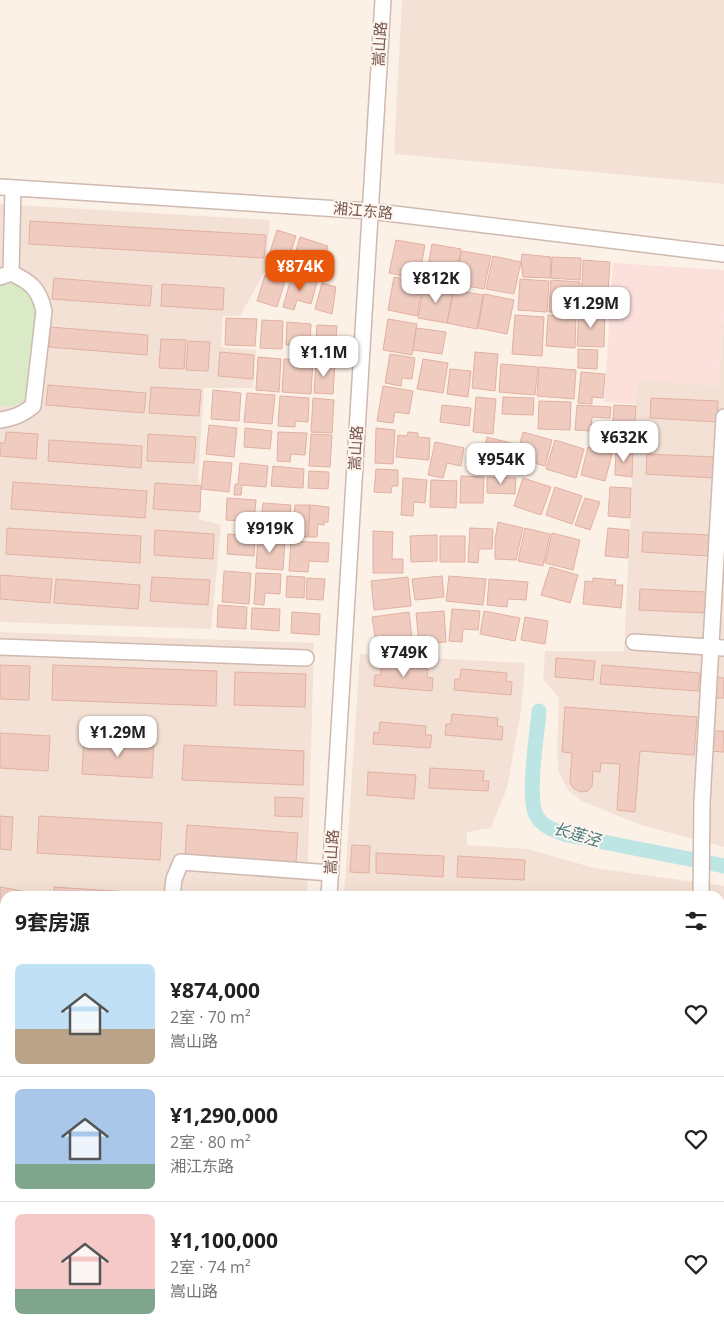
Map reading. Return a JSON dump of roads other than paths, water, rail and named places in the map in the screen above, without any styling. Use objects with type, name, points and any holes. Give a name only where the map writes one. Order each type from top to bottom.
[{"type":"street","name":"嵩山路","points":[[329,891],[383,0]]},
{"type":"street","name":"湘江东路","points":[[6,187],[370,211],[724,254]]},
{"type":"street","points":[[0,420],[13,418],[33,406],[44,311],[40,296],[32,286],[24,279],[5,275],[6,187]]},
{"type":"street","points":[[701,890],[702,802],[718,648],[724,417]]},
{"type":"street","points":[[634,642],[718,648]]},
{"type":"street","points":[[0,647],[306,658]]},
{"type":"street","points":[[173,891],[174,879],[182,862],[331,873]]},
{"type":"waterway","name":"长莲泾","points":[[539,711],[532,794],[536,815],[542,823],[568,835],[724,866]]}]
